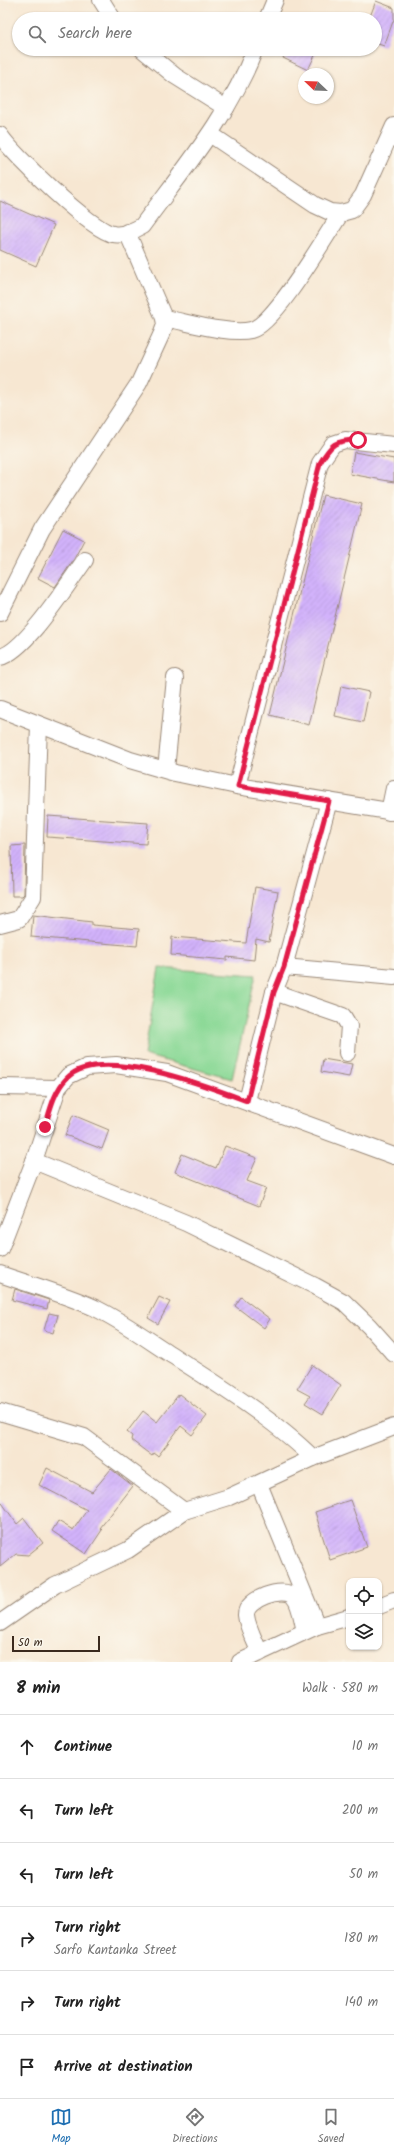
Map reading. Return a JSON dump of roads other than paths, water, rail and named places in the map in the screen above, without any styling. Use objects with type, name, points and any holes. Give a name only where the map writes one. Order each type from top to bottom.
[{"type":"street","points":[[101,0],[109,12]]},
{"type":"street","points":[[270,12],[275,0]]},
{"type":"street","points":[[151,56],[175,76],[226,108]]},
{"type":"street","points":[[0,135],[9,148],[56,192],[101,230],[113,234],[128,232],[142,226],[210,134],[226,108],[252,56]]},
{"type":"street","points":[[210,134],[315,205],[330,212],[341,213],[352,210],[363,195],[394,126]]},
{"type":"street","points":[[164,318],[234,331],[252,330],[268,318],[292,287],[341,213]]},
{"type":"street","points":[[0,613],[42,529],[139,382],[165,325],[164,318],[128,232]]},
{"type":"street","points":[[238,786],[320,463],[333,444],[345,440],[394,445]]},
{"type":"street","points":[[0,658],[10,653],[37,626],[85,560]]},
{"type":"street","points":[[166,770],[175,678]]},
{"type":"street","points":[[0,709],[130,760],[166,770],[238,786],[392,812],[394,788]]},
{"type":"street","points":[[0,924],[19,919],[33,897],[39,725]]},
{"type":"street","points":[[247,1101],[274,992],[284,967],[329,801]]},
{"type":"street","points":[[284,967],[394,977]]},
{"type":"street","points":[[274,992],[343,1016],[348,1026],[347,1053]]},
{"type":"street","points":[[0,1250],[34,1161],[58,1088],[68,1076],[87,1067],[116,1065],[167,1073],[394,1156]]},
{"type":"street","points":[[0,1087],[58,1088]]},
{"type":"street","points":[[34,1161],[186,1223],[326,1292],[344,1302],[370,1326],[394,1354]]},
{"type":"street","points":[[0,1274],[95,1308],[122,1323],[196,1370],[302,1447],[313,1458]]},
{"type":"street","points":[[0,1412],[84,1437],[184,1511]]},
{"type":"street","points":[[0,1623],[55,1585],[128,1550],[184,1511],[229,1497],[313,1458],[394,1427]]},
{"type":"street","points":[[259,1484],[311,1628]]},
{"type":"street","points":[[260,1653],[246,1615],[247,1608],[251,1602],[281,1592],[288,1593],[297,1601],[311,1628]]},
{"type":"street","points":[[382,1605],[394,1600]]},
{"type":"street","points":[[240,1662],[311,1628],[346,1618]]}]
